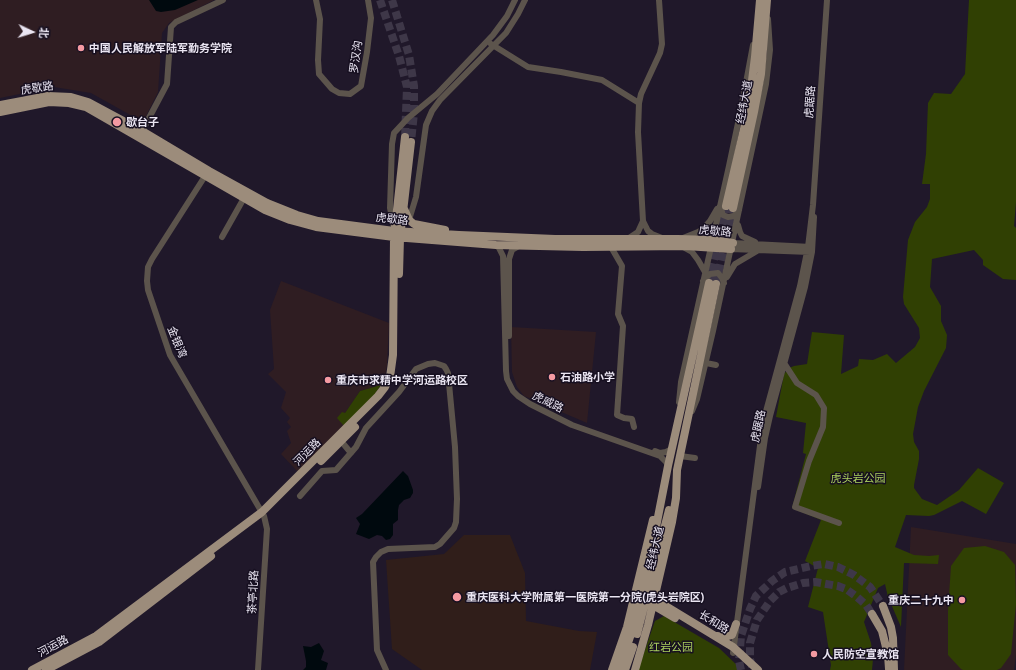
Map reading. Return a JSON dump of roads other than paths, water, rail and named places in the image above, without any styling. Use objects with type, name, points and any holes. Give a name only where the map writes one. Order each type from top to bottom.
[{"type":"main road","name":"经纬大道","points":[[730,207],[748,112],[764,2]]},
{"type":"main road","name":"虎歇路","points":[[0,105],[48,96],[71,97],[88,102],[207,173],[267,203],[297,215],[318,221],[397,234],[556,239],[667,240],[680,243]]},
{"type":"main road","name":"虎歇路","points":[[0,112],[40,103],[69,103],[92,111],[140,134]]},
{"type":"main road","name":"河运路","points":[[32,670],[96,636],[263,514],[385,387],[390,377],[393,355],[397,234],[408,139],[403,208],[397,234],[398,355],[394,378],[389,389],[382,399],[341,441],[263,514],[100,642],[46,670]]},
{"type":"main road","name":"虎歇路","points":[[207,173],[244,198],[278,216],[316,227],[496,245],[611,247],[680,243],[732,246]]},
{"type":"main road","points":[[403,208],[409,220],[414,224],[443,229],[459,235]]},
{"type":"main road","name":"经纬大道","points":[[635,670],[672,522],[676,498],[677,470],[713,283]]},
{"type":"main road","points":[[619,670],[644,585],[678,421],[713,283]]},
{"type":"main road","points":[[625,670],[642,617],[668,514],[677,470]]},
{"type":"main road","name":"经纬大道","points":[[612,670],[627,627],[649,533],[664,487]]},
{"type":"main road","name":"长和路","points":[[653,602],[734,651],[751,670]]},
{"type":"main road","name":"长和路","points":[[653,602],[710,633],[758,670]]},
{"type":"main road","points":[[883,606],[891,627],[893,638],[894,670]]},
{"type":"main road","points":[[872,614],[878,622],[884,637],[888,655],[889,670]]},
{"type":"main road","points":[[710,633],[720,636],[730,636],[733,634],[736,624]]},
{"type":"street","points":[[140,134],[167,84],[171,27],[176,22],[223,0]]},
{"type":"street","name":"罗汉沟","points":[[316,0],[320,19],[318,60],[319,74],[332,89],[338,93],[350,94],[361,86],[371,18],[368,0]]},
{"type":"street","points":[[397,234],[390,208],[392,138],[398,128],[437,94],[487,41],[506,16],[515,0]]},
{"type":"street","points":[[426,125],[428,117],[436,105],[506,33],[518,14],[524,0]]},
{"type":"street","points":[[659,0],[662,44],[660,53],[641,94],[639,103],[638,132],[643,221],[647,229],[652,234],[667,240]]},
{"type":"street","name":"虎踞路","points":[[734,651],[765,438],[805,286],[810,250],[827,0]]},
{"type":"street","points":[[705,272],[711,244],[730,207],[768,69],[770,41],[764,2]]},
{"type":"street","points":[[487,41],[494,47],[528,67],[602,80],[639,103]]},
{"type":"street","points":[[409,220],[416,197],[426,125],[427,111],[424,108],[419,109]]},
{"type":"street","name":"金银湾","points":[[207,173],[148,266],[148,290],[170,354],[263,514]]},
{"type":"street","points":[[222,237],[244,198]]},
{"type":"street","points":[[730,207],[742,236],[750,241],[764,245]]},
{"type":"street","points":[[713,283],[692,252],[680,243],[703,229],[710,221],[730,207]]},
{"type":"street","points":[[624,240],[638,232],[643,221]]},
{"type":"street","points":[[685,430],[697,400],[706,363],[713,283],[732,246],[737,222]]},
{"type":"street","name":"虎威路","points":[[496,245],[503,256],[506,371],[513,391],[530,404],[572,424],[660,456],[668,466]]},
{"type":"street","name":"虎歇路","points":[[732,246],[764,245],[810,250]]},
{"type":"street","name":"虎威路","points":[[520,246],[512,250],[510,253],[508,267],[510,371],[511,378],[516,389],[525,398],[570,420],[660,453],[672,449]]},
{"type":"street","name":"虎歇路","points":[[732,246],[758,250],[810,250]]},
{"type":"street","points":[[611,247],[622,266],[618,314],[623,326],[617,415],[632,419],[634,427]]},
{"type":"street","points":[[713,283],[735,264],[758,250]]},
{"type":"street","name":"虎踞路","points":[[734,651],[736,624],[765,415],[810,250]]},
{"type":"street","points":[[300,496],[322,471],[336,470],[351,453],[366,428],[399,392],[416,369],[435,363],[444,366],[448,373],[455,447],[457,499],[456,522],[454,528],[435,547],[388,549],[381,552],[373,562],[377,650],[386,670]]},
{"type":"street","points":[[706,363],[716,365]]},
{"type":"street","points":[[784,363],[797,383],[816,395],[824,408],[823,427],[809,461],[795,507],[839,524]]},
{"type":"street","points":[[341,441],[351,453]]},
{"type":"street","points":[[680,456],[695,458]]},
{"type":"street","name":"茶亭北路","points":[[258,670],[267,529],[263,514]]},
{"type":"tunnel","points":[[380,0],[399,56],[407,87],[405,137]]},
{"type":"tunnel","points":[[392,0],[409,55],[414,86],[414,113],[411,142]]},
{"type":"tunnel","points":[[709,283],[726,206]]},
{"type":"tunnel","points":[[716,284],[733,208]]},
{"type":"tunnel","points":[[741,670],[739,661],[741,636],[750,609],[756,596],[772,581],[785,572],[824,564],[838,567],[854,575],[870,587],[883,606]]},
{"type":"tunnel","points":[[752,667],[750,659],[750,643],[757,620],[770,601],[779,592],[787,588],[803,583],[815,582],[838,586],[846,589],[857,597],[866,605],[872,614]]},
{"type":"place","name":"中国人民解放军陆军勤务学院","points":[[81,48]]},
{"type":"place","name":"歇台子","points":[[117,122]]},
{"type":"place","name":"石油路小学","points":[[552,377]]},
{"type":"place","name":"重庆市求精中学河运路校区","points":[[328,380]]},
{"type":"place","name":"重庆医科大学附属第一医院第一分院(虎头岩院区)","points":[[457,597]]},
{"type":"place","name":"重庆二十九中","points":[[962,600]]},
{"type":"place","name":"人民防空宣教馆","points":[[814,654]]},
{"type":"park label","name":"虎头岩公园","points":[[858,478]]},
{"type":"park label","name":"红岩公园","points":[[671,647]]}]
